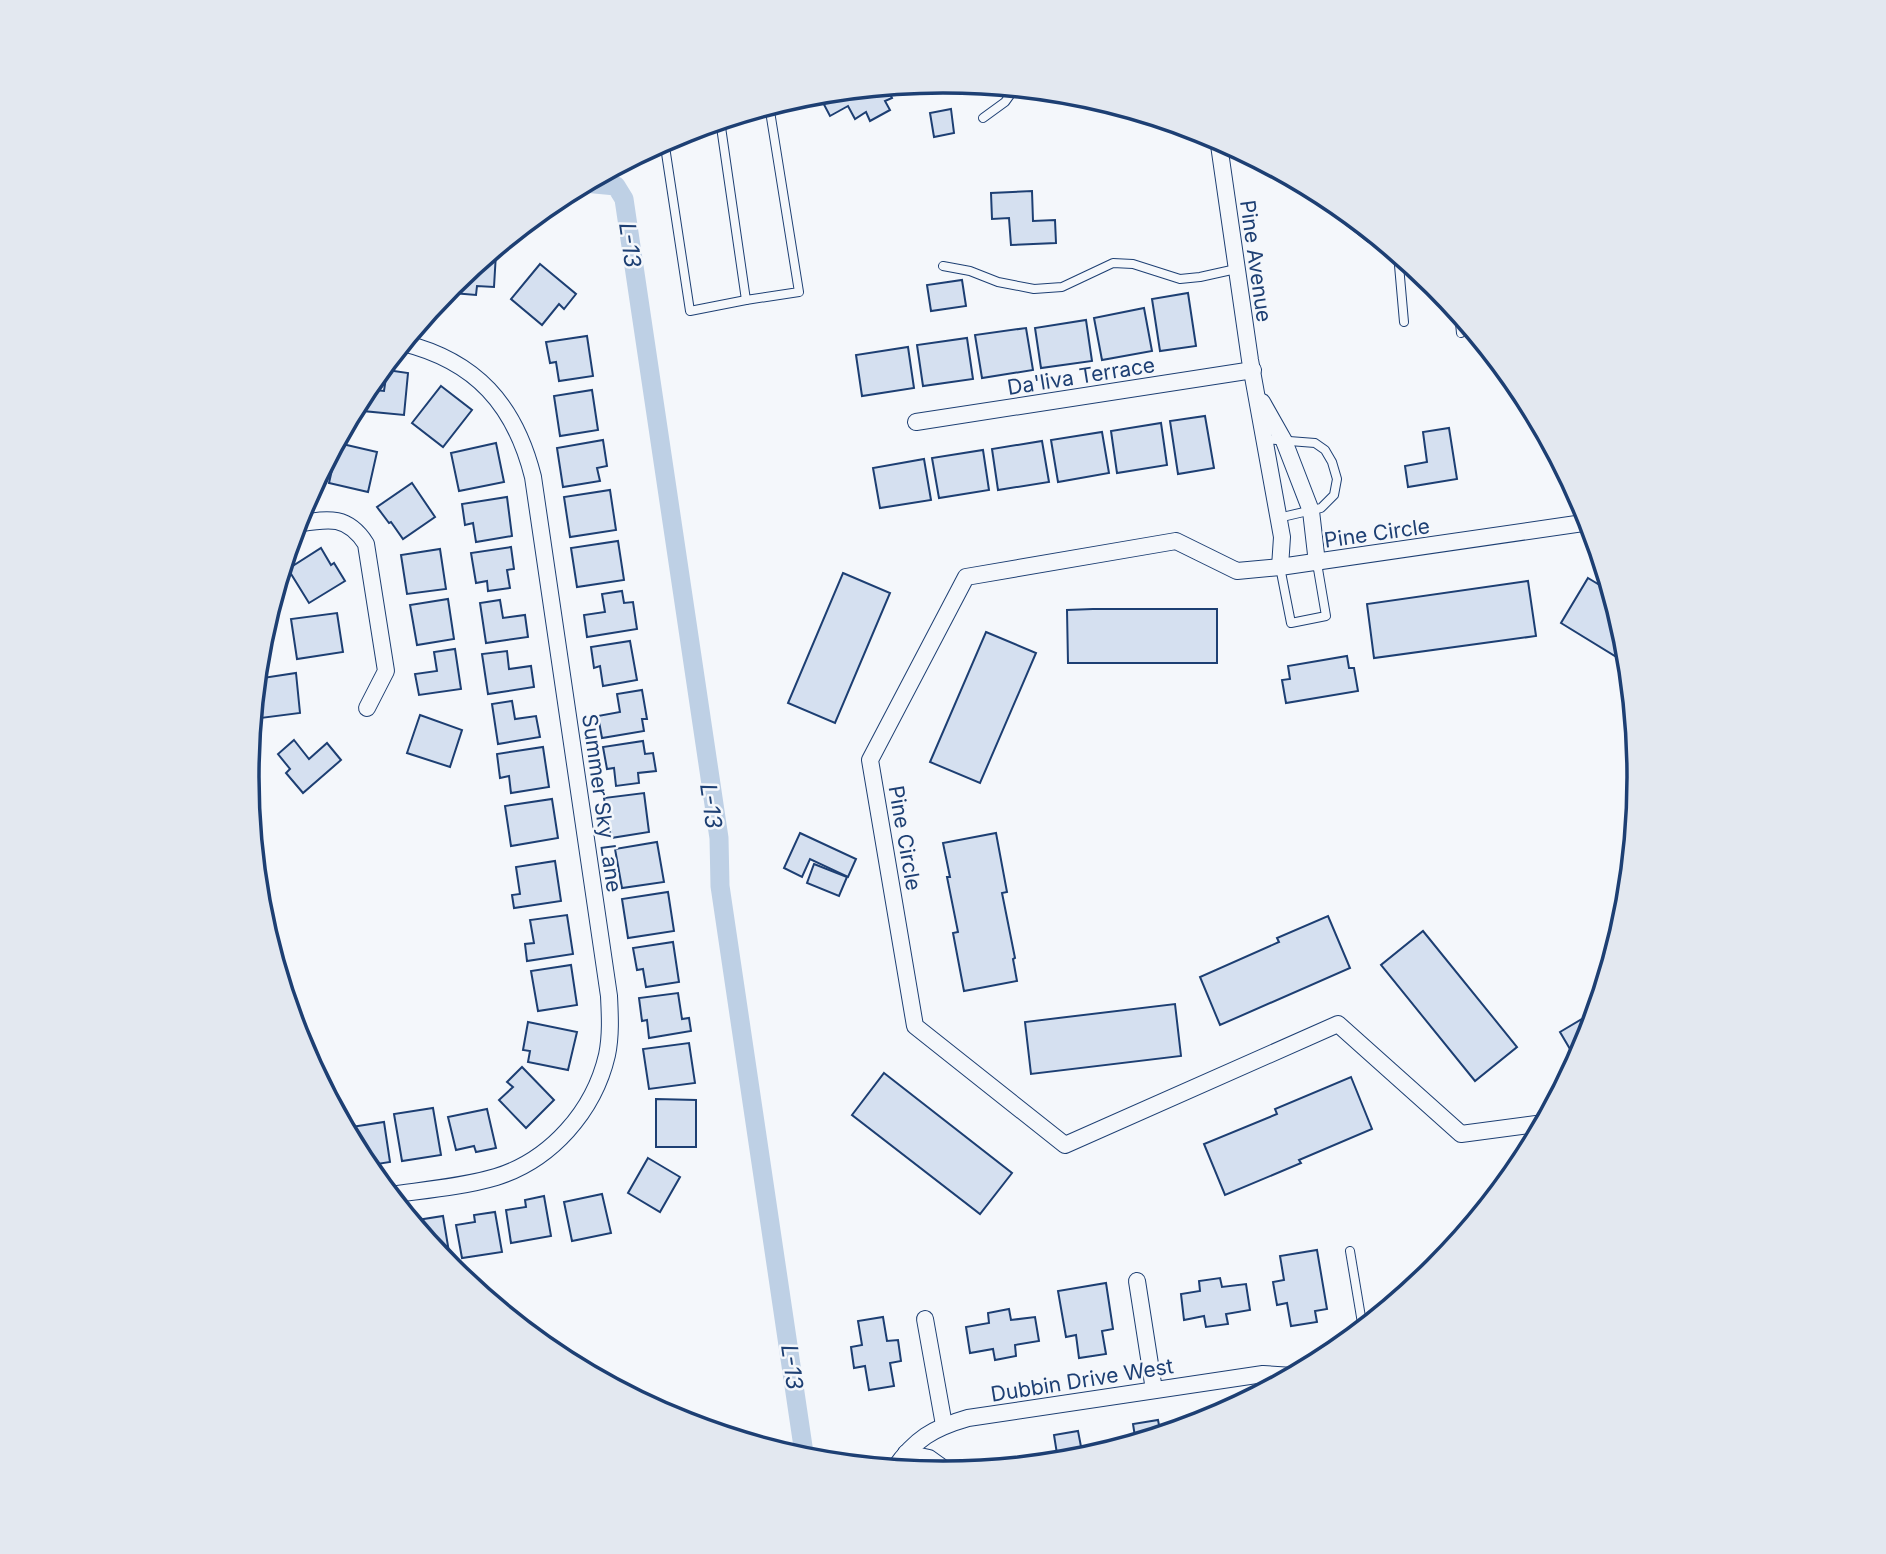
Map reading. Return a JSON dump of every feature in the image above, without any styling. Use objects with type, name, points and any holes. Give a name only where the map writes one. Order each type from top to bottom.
[{"type":"street","name":"Pine Avenue","points":[[1220,152],[1236,269],[1282,537],[1280,567]]},
{"type":"street","name":"Summer Sky Lane","points":[[399,1193],[492,1178],[539,1156],[560,1139],[591,1097],[604,1063],[610,1027],[605,969],[533,477],[527,452],[503,405],[485,386],[442,355],[412,346]]},
{"type":"street","name":"Da'liva Terrace","points":[[916,422],[1253,370]]},
{"type":"street","name":"Pine Avenue","points":[[1256,390],[1284,441],[1311,511],[1317,563]]},
{"type":"street","points":[[308,522],[323,519],[349,524],[366,544],[386,671],[367,708]]},
{"type":"street","name":"Pine Circle","points":[[1532,1125],[1461,1134],[1338,1024],[1065,1145],[915,1026],[870,761],[966,577],[1176,541],[1237,571],[1317,563],[1578,524]]},
{"type":"street","points":[[1137,1282],[1154,1390]]},
{"type":"street","points":[[925,1319],[944,1425]]},
{"type":"street","name":"Dubbin Drive West","points":[[900,1460],[920,1439],[944,1425],[968,1418],[1263,1374],[1276,1375]]},
{"type":"street","points":[[906,1452],[933,1461]]},
{"type":"lane","points":[[984,118],[1009,96]]},
{"type":"lane","points":[[666,152],[690,311],[799,292],[771,115]]},
{"type":"lane","points":[[721,130],[746,300]]},
{"type":"lane","points":[[943,266],[1034,289],[1062,287],[1113,263],[1133,264],[1180,279],[1236,269]]},
{"type":"lane","points":[[1399,268],[1404,322]]},
{"type":"lane","points":[[1265,439],[1315,443],[1325,450],[1332,461],[1337,479],[1334,495],[1321,508],[1278,518]]},
{"type":"lane","points":[[1280,567],[1291,623],[1326,616],[1317,563]]},
{"type":"lane","points":[[1350,1251],[1361,1319]]},
{"type":"building","points":[[890,95],[892,98],[885,101],[890,110],[870,121],[866,112],[855,119],[848,106],[830,116],[824,104]]},
{"type":"building","points":[[951,109],[954,133],[934,137],[930,113]]},
{"type":"building","points":[[1032,191],[1033,221],[1055,220],[1056,243],[1011,245],[1009,218],[992,219],[991,193]]},
{"type":"building","points":[[496,260],[494,287],[477,286],[476,295],[459,293]]},
{"type":"building","points":[[540,264],[576,294],[564,309],[559,304],[542,325],[511,299]]},
{"type":"building","points":[[962,280],[966,306],[931,311],[927,285]]},
{"type":"building","points":[[1188,293],[1196,346],[1160,351],[1152,299]]},
{"type":"building","points":[[1144,308],[1152,351],[1102,360],[1094,318]]},
{"type":"building","points":[[1086,320],[1092,361],[1041,368],[1035,328]]},
{"type":"building","points":[[1026,328],[1033,370],[982,378],[975,335]]},
{"type":"building","points":[[587,336],[593,376],[559,381],[556,362],[550,363],[546,342]]},
{"type":"building","points":[[967,338],[973,379],[923,386],[917,345]]},
{"type":"building","points":[[908,347],[914,388],[862,396],[856,355]]},
{"type":"building","points":[[392,371],[408,373],[404,415],[365,411],[379,390],[384,391],[385,381]]},
{"type":"building","points":[[441,386],[472,410],[443,447],[412,423]]},
{"type":"building","points":[[592,390],[598,430],[560,436],[554,396]]},
{"type":"building","points":[[1205,416],[1214,468],[1178,474],[1170,421]]},
{"type":"building","points":[[1161,423],[1167,465],[1117,473],[1111,431]]},
{"type":"building","points":[[1449,428],[1457,479],[1408,487],[1405,466],[1427,462],[1423,432]]},
{"type":"building","points":[[1102,432],[1109,473],[1058,482],[1051,440]]},
{"type":"building","points":[[603,440],[607,466],[597,468],[600,481],[563,487],[557,448]]},
{"type":"building","points":[[1042,441],[1049,482],[998,490],[992,449]]},
{"type":"building","points":[[496,443],[504,482],[459,491],[451,453]]},
{"type":"building","points":[[345,445],[377,452],[368,492],[329,483],[332,468]]},
{"type":"building","points":[[983,450],[989,490],[939,498],[932,458]]},
{"type":"building","points":[[924,459],[931,500],[880,508],[873,468]]},
{"type":"building","points":[[412,483],[435,517],[403,539],[377,507]]},
{"type":"building","points":[[610,490],[616,530],[570,537],[564,497]]},
{"type":"building","points":[[507,497],[512,536],[476,542],[473,523],[465,525],[462,504]]},
{"type":"building","points":[[618,541],[624,580],[577,587],[571,548]]},
{"type":"building","points":[[511,547],[514,569],[507,570],[510,588],[488,591],[487,581],[476,583],[471,553]]},
{"type":"building","points":[[321,548],[345,581],[309,603],[290,573],[292,566]]},
{"type":"building","points":[[440,549],[446,589],[407,594],[401,555]]},
{"type":"building","points":[[843,573],[890,593],[835,723],[788,703]]},
{"type":"building","points":[[1588,578],[1599,585],[1616,657],[1561,623]]},
{"type":"building","points":[[1528,581],[1536,636],[1374,658],[1367,604]]},
{"type":"building","points":[[622,591],[624,603],[633,602],[637,629],[587,637],[584,615],[605,612],[602,594]]},
{"type":"building","points":[[448,599],[454,639],[417,645],[410,605]]},
{"type":"building","points":[[500,600],[503,618],[525,615],[528,637],[486,643],[480,603]]},
{"type":"building","points":[[1217,609],[1217,663],[1068,663],[1067,610]]},
{"type":"building","points":[[337,613],[343,652],[297,659],[291,619]]},
{"type":"building","points":[[986,632],[1036,653],[980,783],[930,762]]},
{"type":"building","points":[[630,641],[637,680],[603,686],[600,666],[594,668],[591,647]]},
{"type":"building","points":[[455,649],[461,689],[419,695],[415,674],[437,671],[434,652]]},
{"type":"building","points":[[507,651],[509,669],[531,666],[534,687],[488,694],[482,654]]},
{"type":"building","points":[[1347,656],[1349,668],[1354,668],[1358,691],[1286,703],[1282,680],[1290,679],[1288,666]]},
{"type":"building","points":[[296,673],[300,713],[262,718],[267,677]]},
{"type":"building","points":[[642,690],[647,719],[642,719],[644,731],[602,738],[598,716],[620,712],[617,694]]},
{"type":"building","points":[[512,701],[515,719],[536,716],[540,737],[498,744],[492,704]]},
{"type":"building","points":[[420,715],[462,730],[450,767],[407,753]]},
{"type":"building","points":[[294,740],[309,759],[327,743],[341,760],[303,793],[286,773],[290,769],[278,754]]},
{"type":"building","points":[[643,741],[645,754],[653,753],[656,771],[638,773],[639,783],[616,786],[614,768],[607,769],[603,747]]},
{"type":"building","points":[[543,747],[549,787],[511,793],[509,776],[500,778],[497,754]]},
{"type":"building","points":[[644,793],[649,832],[611,838],[604,798]]},
{"type":"building","points":[[552,799],[558,838],[511,846],[505,806]]},
{"type":"building","points":[[800,833],[856,859],[848,877],[810,859],[802,877],[784,868]]},
{"type":"building","points":[[996,833],[1007,892],[1002,893],[1017,981],[964,991],[953,933],[958,932],[943,843]]},
{"type":"building","points":[[657,842],[664,882],[622,888],[615,849]]},
{"type":"building","points":[[555,861],[561,901],[514,908],[512,895],[520,894],[516,867]]},
{"type":"building","points":[[814,864],[847,877],[839,896],[807,883]]},
{"type":"building","points":[[668,892],[674,931],[628,938],[622,899]]},
{"type":"building","points":[[567,915],[573,954],[527,961],[525,944],[534,943],[530,920]]},
{"type":"building","points":[[1328,916],[1350,968],[1220,1025],[1200,977],[1279,942],[1277,938]]},
{"type":"building","points":[[1423,931],[1517,1047],[1475,1081],[1381,965]]},
{"type":"building","points":[[673,942],[679,982],[646,987],[643,969],[637,970],[633,948]]},
{"type":"building","points":[[571,965],[577,1005],[538,1011],[531,971]]},
{"type":"building","points":[[678,993],[682,1019],[689,1018],[691,1031],[649,1038],[647,1020],[642,1021],[639,998]]},
{"type":"building","points":[[1175,1004],[1181,1056],[1031,1074],[1025,1022]]},
{"type":"building","points":[[1583,1018],[1570,1050],[1560,1032]]},
{"type":"building","points":[[528,1022],[577,1032],[568,1070],[528,1062],[530,1051],[523,1050]]},
{"type":"building","points":[[689,1043],[695,1083],[649,1089],[643,1049]]},
{"type":"building","points":[[522,1067],[554,1100],[526,1128],[499,1100],[513,1087],[507,1082]]},
{"type":"building","points":[[884,1073],[1012,1173],[980,1214],[852,1115]]},
{"type":"building","points":[[1351,1077],[1372,1129],[1225,1195],[1204,1144],[1277,1114],[1275,1109]]},
{"type":"building","points":[[656,1099],[696,1100],[696,1147],[656,1147]]},
{"type":"building","points":[[433,1108],[441,1155],[402,1161],[394,1114]]},
{"type":"building","points":[[487,1109],[496,1148],[476,1152],[474,1146],[456,1150],[448,1117]]},
{"type":"building","points":[[384,1122],[390,1162],[379,1164],[355,1127]]},
{"type":"building","points":[[648,1158],[680,1177],[660,1212],[628,1193]]},
{"type":"building","points":[[602,1194],[611,1233],[572,1241],[564,1202]]},
{"type":"building","points":[[544,1196],[551,1236],[511,1243],[506,1210],[526,1207],[525,1200]]},
{"type":"building","points":[[495,1212],[502,1252],[462,1258],[456,1225],[475,1222],[474,1215]]},
{"type":"building","points":[[443,1216],[449,1250],[429,1228],[422,1219]]},
{"type":"building","points":[[1317,1250],[1327,1309],[1315,1311],[1317,1322],[1291,1326],[1287,1303],[1277,1305],[1273,1282],[1284,1280],[1280,1256]]},
{"type":"building","points":[[1220,1278],[1222,1287],[1246,1284],[1250,1310],[1226,1314],[1228,1324],[1206,1327],[1204,1316],[1184,1320],[1181,1294],[1200,1291],[1199,1281]]},
{"type":"building","points":[[1106,1283],[1113,1329],[1102,1331],[1106,1354],[1079,1358],[1076,1335],[1066,1337],[1058,1291]]},
{"type":"building","points":[[1009,1309],[1011,1320],[1035,1317],[1039,1341],[1015,1345],[1016,1356],[995,1360],[993,1349],[970,1353],[966,1327],[989,1323],[988,1313]]},
{"type":"building","points":[[883,1317],[887,1341],[898,1340],[901,1361],[890,1363],[894,1386],[869,1390],[865,1366],[854,1368],[851,1347],[862,1345],[858,1321]]},
{"type":"building","points":[[1158,1420],[1159,1426],[1135,1434],[1133,1424]]},
{"type":"building","points":[[1078,1431],[1081,1447],[1057,1451],[1054,1435]]},
{"type":"waterway","name":"L-13","points":[[600,185],[616,186],[624,199],[719,838],[720,886],[803,1446]]}]
